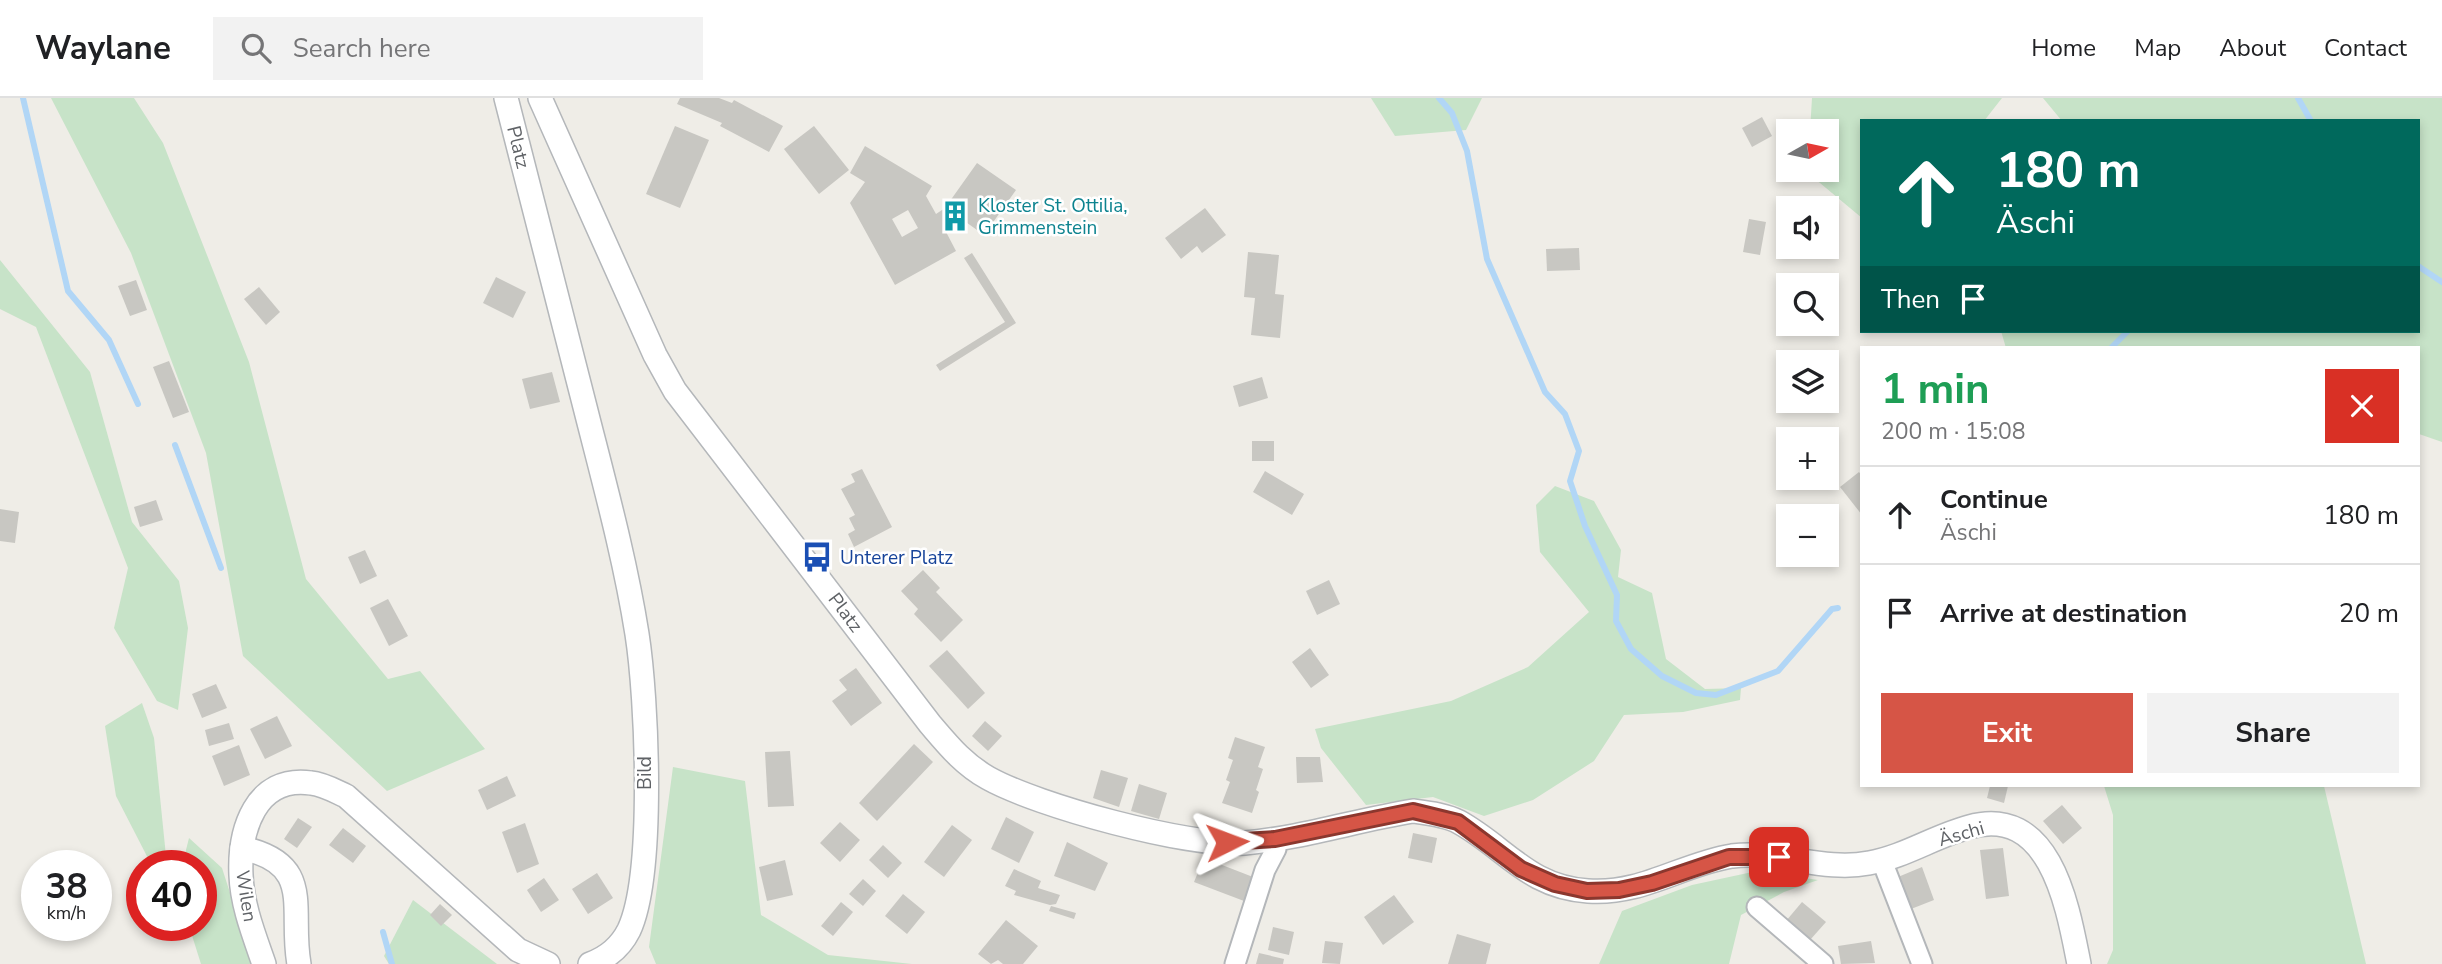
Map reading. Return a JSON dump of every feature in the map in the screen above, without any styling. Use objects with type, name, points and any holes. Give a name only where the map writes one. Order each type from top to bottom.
[{"type":"street","name":"Platz","points":[[506,98],[624,563]]},
{"type":"street","name":"Platz","points":[[540,98],[655,355],[676,391],[959,758],[989,779],[1114,822],[1212,842],[1243,843],[1275,839],[1413,811],[1435,814],[1458,822],[1521,869],[1555,884],[1587,891],[1619,890],[1652,883],[1729,857]]},
{"type":"street","name":"Bild","points":[[590,964],[606,957],[622,941],[633,919],[641,877],[645,718],[638,636],[624,563]]},
{"type":"street","points":[[242,848],[249,815],[260,798],[281,786],[293,783],[322,786],[346,796],[518,950],[548,964]]},
{"type":"street","name":"Äschi","points":[[1729,857],[1753,855],[1839,865],[1882,861],[1980,824],[1993,824],[2025,835],[2040,849],[2055,870],[2079,964]]},
{"type":"street","points":[[1235,964],[1265,870],[1276,849],[1275,839]]},
{"type":"street","name":"Wilen","points":[[264,964],[244,900],[242,848],[266,855],[289,874],[297,892],[296,947],[299,964]]},
{"type":"street","points":[[1882,861],[1922,964]]},
{"type":"street","points":[[1757,907],[1823,964]]},
{"type":"green space","points":[[51,98],[134,98],[163,143],[249,362],[306,579],[388,679],[420,671],[485,749],[387,791],[243,656],[206,453],[131,253]]},
{"type":"green space","points":[[1371,98],[1482,98],[1466,130],[1395,136]]},
{"type":"green space","points":[[1812,98],[2002,98],[1986,119],[1860,119],[1860,216],[1839,196],[1819,182],[1839,182],[1839,119],[1811,119]]},
{"type":"green space","points":[[2043,98],[2442,98],[2442,442],[2420,434],[2420,346],[2005,346],[2002,333],[2420,333],[2420,119],[2060,119]]},
{"type":"green space","points":[[0,260],[90,372],[132,522],[179,581],[188,628],[178,710],[157,701],[114,628],[128,568],[36,327],[0,309]]},
{"type":"green space","points":[[1555,486],[1594,501],[1621,550],[1618,577],[1652,593],[1666,659],[1705,689],[1741,688],[1740,700],[1683,712],[1624,715],[1594,761],[1533,800],[1484,816],[1433,797],[1366,805],[1321,748],[1315,729],[1451,701],[1528,667],[1589,612],[1540,552],[1536,505]]},
{"type":"green space","points":[[142,703],[154,738],[165,850],[144,850],[116,796],[105,726]]},
{"type":"green space","points":[[673,767],[745,781],[761,915],[828,955],[912,964],[656,964],[649,947]]},
{"type":"green space","points":[[2104,787],[2324,787],[2366,964],[2107,964],[2113,950],[2113,815]]},
{"type":"green space","points":[[189,838],[202,850],[186,850]]},
{"type":"green space","points":[[217,863],[222,868],[253,964],[201,964],[194,941],[217,941]]},
{"type":"green space","points":[[1757,871],[1818,880],[1784,892],[1741,915],[1729,964],[1599,964],[1622,911],[1692,885]]},
{"type":"green space","points":[[413,900],[497,964],[389,964],[384,956]]},
{"type":"building","points":[[680,98],[719,98],[732,103],[734,100],[783,126],[769,152],[720,126],[722,123],[677,104]]},
{"type":"building","points":[[1762,117],[1772,136],[1752,147],[1742,128]]},
{"type":"building","points":[[675,126],[709,140],[680,208],[646,194]]},
{"type":"building","points":[[814,126],[849,170],[819,194],[784,149]]},
{"type":"building","name":"Kloster St. Ottilia, Grimmenstein","points":[[865,146],[932,186],[926,196],[936,214],[945,208],[977,163],[1016,190],[984,235],[963,220],[945,230],[956,251],[895,285],[850,203],[865,182],[850,173]],"holes":[[[908,210],[918,228],[902,237],[892,219]]]},
{"type":"building","points":[[1205,208],[1226,235],[1202,253],[1197,246],[1181,259],[1165,238]]},
{"type":"building","points":[[1749,219],[1766,222],[1760,255],[1743,252]]},
{"type":"building","points":[[1579,248],[1580,270],[1547,271],[1546,249]]},
{"type":"building","points":[[1248,252],[1279,255],[1275,294],[1284,295],[1280,338],[1251,335],[1255,298],[1244,297]]},
{"type":"building","points":[[972,253],[1016,323],[940,371],[936,365],[1005,322],[964,258]]},
{"type":"building","points":[[496,277],[526,292],[513,318],[483,303]]},
{"type":"building","points":[[136,280],[147,310],[130,316],[118,286]]},
{"type":"building","points":[[259,287],[280,312],[266,325],[244,299]]},
{"type":"building","points":[[169,361],[189,412],[173,418],[153,367]]},
{"type":"building","points":[[552,372],[560,402],[530,409],[522,379]]},
{"type":"building","points":[[1262,377],[1268,398],[1239,407],[1233,386]]},
{"type":"building","points":[[1252,441],[1274,441],[1274,461],[1252,461]]},
{"type":"building","points":[[862,469],[892,527],[854,547],[848,534],[855,530],[849,518],[855,515],[841,489],[855,482],[851,474]]},
{"type":"building","points":[[1265,471],[1304,494],[1292,515],[1253,492]]},
{"type":"building","points":[[1859,472],[1860,512],[1840,487]]},
{"type":"building","points":[[156,500],[163,520],[140,527],[134,507]]},
{"type":"building","points":[[0,509],[19,512],[15,543],[0,541]]},
{"type":"building","points":[[365,550],[377,576],[360,584],[348,557]]},
{"type":"building","points":[[923,570],[940,588],[936,592],[963,620],[941,642],[914,614],[918,609],[901,591]]},
{"type":"building","points":[[1329,580],[1340,604],[1317,615],[1306,591]]},
{"type":"building","points":[[388,599],[408,636],[389,646],[370,608]]},
{"type":"building","points":[[1310,648],[1329,675],[1311,688],[1292,662]]},
{"type":"building","points":[[947,650],[985,693],[968,709],[929,666]]},
{"type":"building","points":[[856,668],[882,703],[851,726],[832,701],[847,690],[839,680]]},
{"type":"building","points":[[216,684],[227,708],[202,718],[192,694]]},
{"type":"building","points":[[277,716],[292,746],[265,759],[250,729]]},
{"type":"building","points":[[985,721],[1002,736],[988,751],[972,736]]},
{"type":"building","points":[[229,723],[234,739],[209,746],[205,730]]},
{"type":"building","points":[[1235,737],[1265,747],[1258,767],[1263,769],[1252,813],[1222,803],[1230,782],[1226,780],[1233,760],[1228,758]]},
{"type":"building","points":[[914,744],[933,762],[877,821],[859,803]]},
{"type":"building","points":[[239,745],[250,775],[224,786],[212,756]]},
{"type":"building","points":[[790,751],[794,806],[768,807],[765,752]]},
{"type":"building","points":[[1296,757],[1320,757],[1323,782],[1297,783]]},
{"type":"building","points":[[1101,770],[1128,778],[1119,807],[1093,798]]},
{"type":"building","points":[[507,776],[516,796],[487,810],[478,790]]},
{"type":"building","points":[[1139,784],[1167,793],[1159,819],[1131,811]]},
{"type":"building","points":[[1990,787],[2008,787],[2004,803],[1987,798]]},
{"type":"building","points":[[2062,805],[2082,828],[2063,844],[2043,821]]},
{"type":"building","points":[[1006,817],[1034,832],[1019,863],[991,849]]},
{"type":"building","points":[[298,818],[312,827],[297,848],[284,839]]},
{"type":"building","points":[[840,822],[860,840],[840,862],[820,843]]},
{"type":"building","points":[[525,823],[539,864],[517,873],[502,832]]},
{"type":"building","points":[[952,825],[972,840],[944,877],[924,862]]},
{"type":"building","points":[[343,828],[366,846],[353,863],[329,845]]},
{"type":"building","points":[[1413,833],[1437,838],[1432,863],[1408,858]]},
{"type":"building","points":[[1067,842],[1108,863],[1095,891],[1054,876]]},
{"type":"building","points":[[883,845],[902,863],[888,878],[869,860]]},
{"type":"building","points":[[2003,848],[2009,896],[1986,899],[1980,850]]},
{"type":"building","points":[[1204,858],[1253,877],[1244,901],[1194,882]]},
{"type":"building","points":[[785,860],[793,895],[767,901],[759,867]]},
{"type":"building","points":[[1922,867],[1934,900],[1911,909],[1898,877]]},
{"type":"building","points":[[1014,869],[1041,881],[1038,888],[1060,895],[1056,904],[1050,905],[1014,895],[1016,891],[1005,886]]},
{"type":"building","points":[[597,873],[613,898],[588,914],[572,889]]},
{"type":"building","points":[[544,878],[559,900],[541,912],[527,890]]},
{"type":"building","points":[[863,879],[876,891],[863,906],[849,894]]},
{"type":"building","points":[[903,894],[925,912],[907,934],[885,916]]},
{"type":"building","points":[[1394,895],[1414,922],[1383,945],[1364,917]]},
{"type":"building","points":[[841,902],[853,912],[833,936],[821,926]]},
{"type":"building","points":[[1802,902],[1826,922],[1810,940],[1786,921]]},
{"type":"building","points":[[440,904],[452,915],[441,926],[430,915]]},
{"type":"building","points":[[1051,906],[1076,913],[1074,919],[1049,911]]},
{"type":"building","points":[[1006,920],[1038,946],[1023,964],[1003,964],[998,960],[991,964],[978,954]]},
{"type":"building","points":[[1273,927],[1294,932],[1289,955],[1268,950]]},
{"type":"building","points":[[1457,934],[1491,944],[1486,964],[1448,964]]},
{"type":"building","points":[[1325,941],[1343,943],[1340,964],[1322,963]]},
{"type":"building","points":[[1871,941],[1875,963],[1841,964],[1838,946]]},
{"type":"building","points":[[1259,953],[1284,959],[1283,964],[1256,964]]},
{"type":"waterway","points":[[23,98],[68,291],[109,340],[138,404]]},
{"type":"waterway","points":[[1439,98],[1452,113],[1467,151],[1487,259],[1545,392],[1565,414],[1579,451],[1570,481],[1585,526],[1617,595],[1616,621],[1631,649],[1662,676],[1696,693],[1716,695],[1778,671],[1832,609],[1838,608]]},
{"type":"waterway","points":[[2298,98],[2310,119]]},
{"type":"waterway","points":[[2420,267],[2442,282]]},
{"type":"waterway","points":[[2113,346],[2126,333]]},
{"type":"waterway","points":[[175,445],[221,568]]},
{"type":"waterway","points":[[383,932],[392,964]]},
{"type":"place","name":"Kloster St. Ottilia, Grimmenstein","points":[[955,216]]},
{"type":"place","name":"Unterer Platz","points":[[817,557]]},
{"type":"route","points":[[1227,842],[1275,839],[1413,811],[1435,814],[1458,822],[1521,869],[1555,884],[1587,891],[1619,890],[1652,883],[1729,857],[1779,857]]}]
